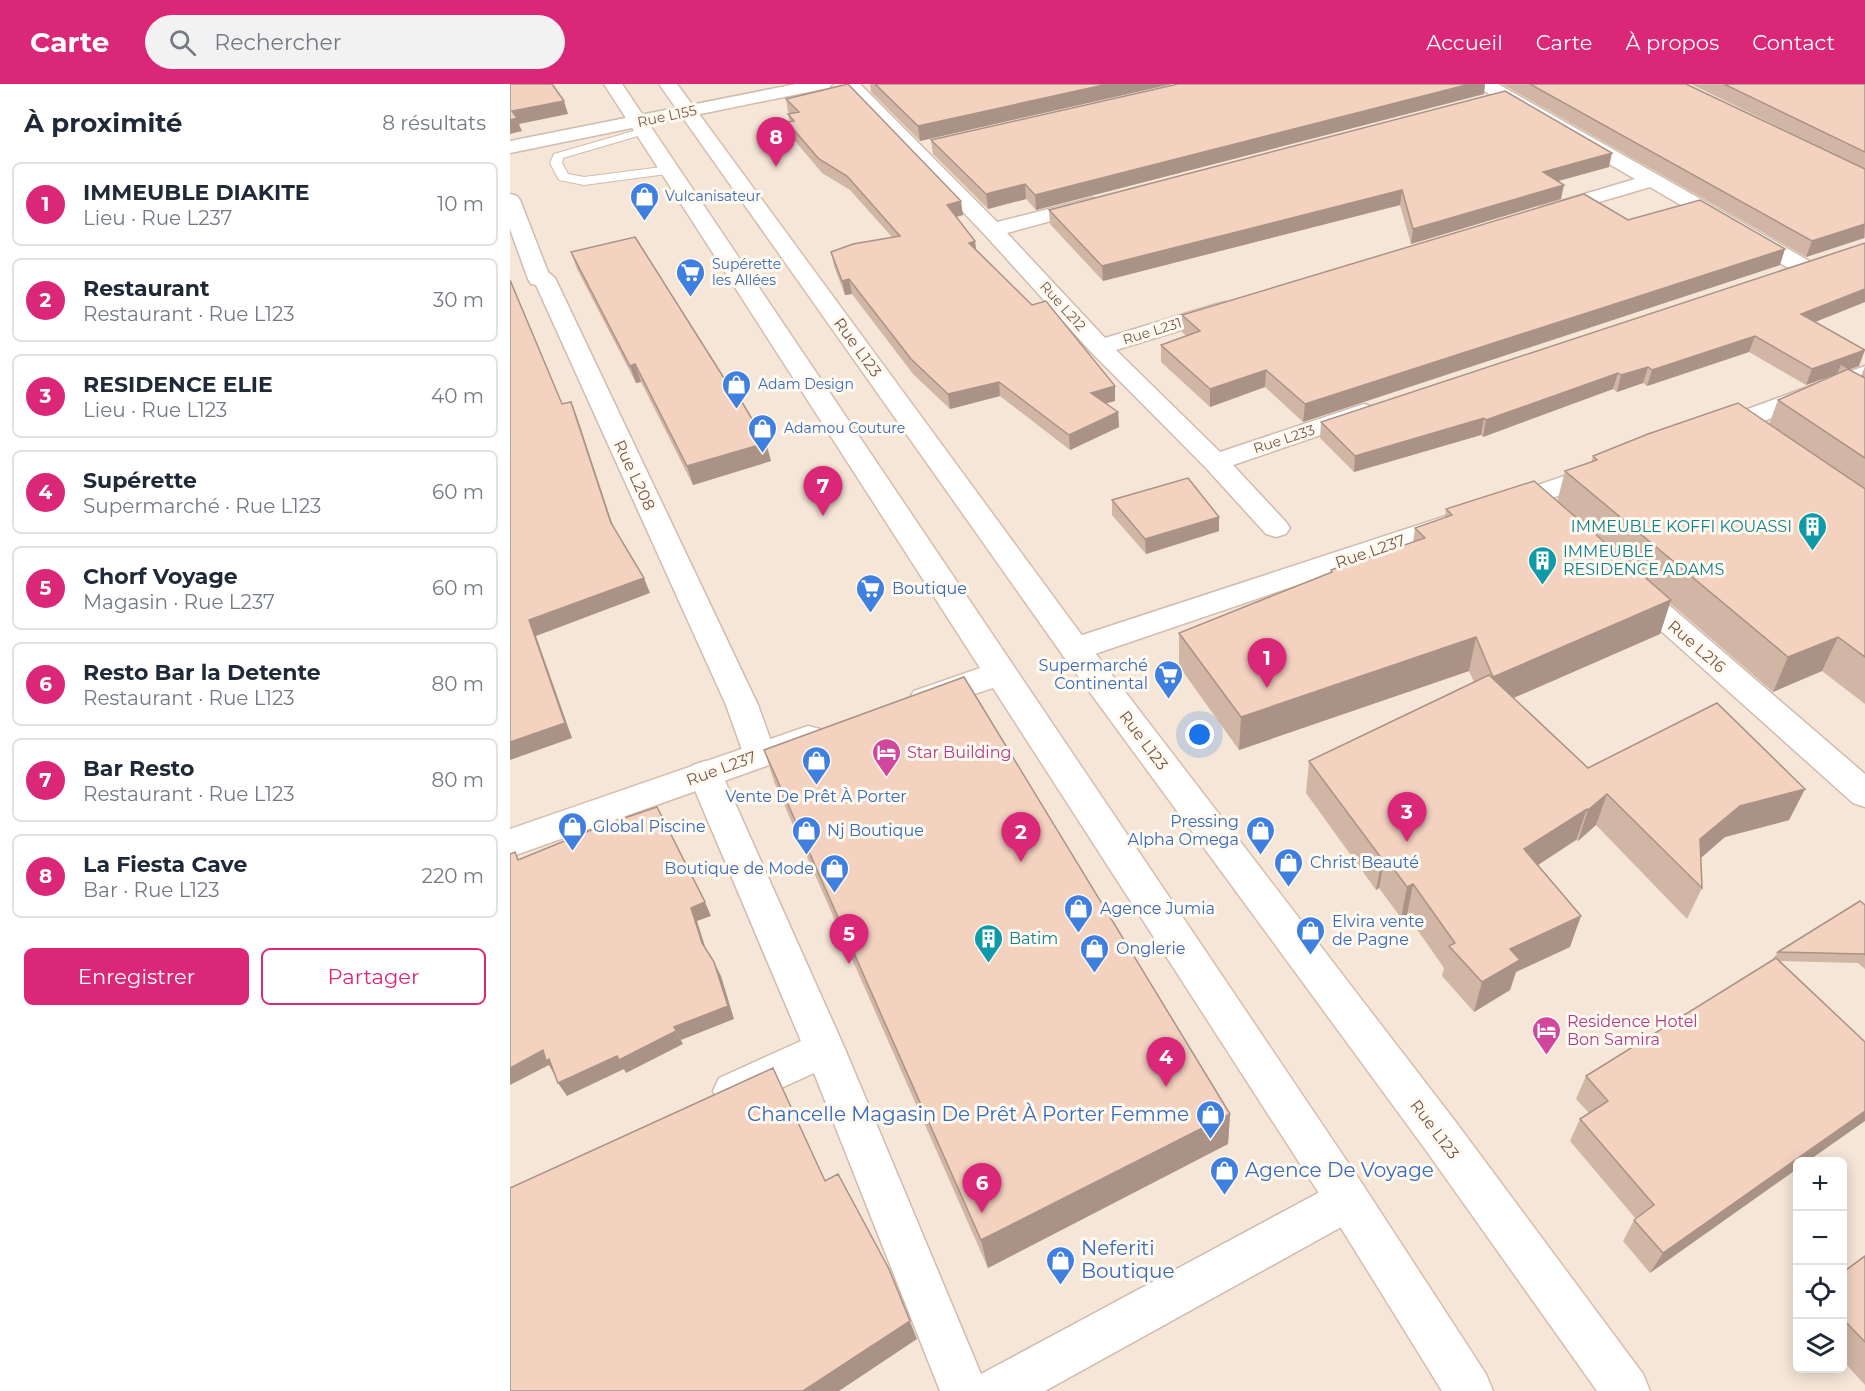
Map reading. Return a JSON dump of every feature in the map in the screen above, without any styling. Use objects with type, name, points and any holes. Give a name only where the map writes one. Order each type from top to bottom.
[{"type":"street","points":[[613,84],[1348,1200],[1469,1391]]},
{"type":"street","name":"Rue L123","points":[[668,84],[1075,649],[1433,1125],[1626,1391]]},
{"type":"street","name":"Rue L155","points":[[510,147],[641,126],[688,111],[823,84]]},
{"type":"street","name":"Rue L212","points":[[850,84],[993,230],[1100,347],[1215,462],[1276,528]]},
{"type":"street","points":[[1484,93],[1506,96],[1802,268]]},
{"type":"street","points":[[915,150],[938,145]]},
{"type":"street","points":[[1528,217],[1652,180]]},
{"type":"street","name":"Rue L208","points":[[510,200],[540,279],[533,280],[742,705],[759,755]]},
{"type":"street","points":[[993,230],[1107,200]]},
{"type":"street","name":"Rue L231","points":[[1100,347],[1247,303]]},
{"type":"street","points":[[1689,440],[1865,373]]},
{"type":"street","points":[[1832,386],[1857,402]]},
{"type":"street","name":"Rue L233","points":[[1215,462],[1384,406]]},
{"type":"street","points":[[1732,425],[1760,445]]},
{"type":"street","name":"Rue L237","points":[[1075,649],[1528,498],[1624,463]]},
{"type":"street","points":[[1528,498],[1555,521]]},
{"type":"street","name":"Rue L216","points":[[1608,568],[1865,794]]},
{"type":"street","points":[[902,707],[1001,673]]},
{"type":"street","name":"Rue L237","points":[[510,843],[836,729]]},
{"type":"street","points":[[705,774],[825,1049],[964,1391]]},
{"type":"street","points":[[694,1108],[825,1049]]},
{"type":"street","points":[[998,1391],[1348,1200]]},
{"type":"lane","points":[[641,126],[558,156],[556,163],[563,177],[584,181],[670,170]]},
{"type":"shaded area","points":[[510,84],[1865,84],[1865,1391],[510,1391]]},
{"type":"building","points":[[510,84],[552,84],[564,101],[512,111],[517,118],[510,120]]},
{"type":"building","points":[[848,84],[961,201],[947,205],[975,241],[969,243],[1032,305],[1046,301],[1115,386],[1091,393],[1118,412],[1069,435],[999,382],[948,394],[911,359],[849,279],[842,281],[831,252],[853,244],[900,236],[847,176],[819,159],[787,122],[794,121],[788,114],[799,112],[786,99]]},
{"type":"building","points":[[875,84],[1108,84],[918,126]]},
{"type":"building","points":[[1178,84],[1470,84],[1035,195],[1025,184],[986,194],[931,140]]},
{"type":"building","points":[[1530,84],[1686,84],[1865,169],[1865,224],[1812,241]]},
{"type":"building","points":[[1724,84],[1865,84],[1865,152]]},
{"type":"building","points":[[1505,91],[1612,153],[1543,172],[1564,185],[1413,229],[1402,190],[1102,266],[1049,210]]},
{"type":"building","points":[[1584,194],[1628,220],[1700,200],[1785,249],[1305,404],[1266,370],[1210,389],[1161,345],[1200,331],[1182,315]]},
{"type":"building","points":[[635,237],[729,386],[732,385],[766,443],[687,466],[635,364],[630,366],[571,252]]},
{"type":"building","points":[[1865,243],[1865,289],[1801,314],[1865,350],[1812,369],[1755,336],[1652,370],[1648,367],[1621,375],[1618,373],[1486,420],[1484,418],[1355,456],[1321,422]]},
{"type":"building","points":[[510,280],[562,404],[571,402],[611,523],[644,578],[529,620],[565,723],[510,742]]},
{"type":"building","points":[[1848,369],[1865,378],[1865,458],[1778,400]]},
{"type":"building","points":[[1738,403],[1865,489],[1865,657],[1838,637],[1788,657],[1565,471],[1597,460],[1593,456],[1648,434]]},
{"type":"building","points":[[1188,478],[1219,517],[1145,539],[1112,500]]},
{"type":"building","points":[[1534,481],[1671,600],[1493,677],[1476,637],[1241,717],[1179,633],[1332,572],[1331,570],[1425,538],[1415,528],[1452,515],[1446,509]]},
{"type":"building","points":[[1489,675],[1588,768],[1717,703],[1805,789],[1740,806],[1700,839],[1702,888],[1607,794],[1588,810],[1524,849],[1581,916],[1510,949],[1520,960],[1482,982],[1449,946],[1455,943],[1413,884],[1407,887],[1385,857],[1382,859],[1309,761]]},
{"type":"building","name":"Batim","points":[[964,677],[1230,1114],[981,1240],[764,750]]},
{"type":"building","points":[[657,807],[705,902],[691,908],[702,943],[714,962],[728,1006],[674,1027],[676,1031],[619,1060],[617,1056],[558,1083],[549,1059],[546,1061],[543,1050],[510,1068],[510,854],[515,852],[518,860],[601,826]]},
{"type":"building","points":[[1860,901],[1865,905],[1865,955],[1778,952]]},
{"type":"building","points":[[1776,958],[1865,1042],[1865,1111],[1800,1157],[1793,1157],[1793,1162],[1663,1253],[1634,1220],[1654,1205],[1580,1119],[1608,1101],[1586,1076]]},
{"type":"building","points":[[773,1068],[825,1181],[838,1174],[889,1269],[910,1321],[803,1391],[510,1391],[510,1188]]},
{"type":"building","points":[[1865,1256],[1865,1342],[1847,1323],[1847,1269]]},
{"type":"place","name":"La Fiesta Cave","points":[[776,167]]},
{"type":"place","name":"Vulcanisateur","points":[[644,222]]},
{"type":"place","name":"Supérette les Allées","points":[[691,298]]},
{"type":"place","name":"Adam Design","points":[[737,410]]},
{"type":"place","name":"Adamou Couture","points":[[763,454]]},
{"type":"place","name":"Bar Resto","points":[[823,516]]},
{"type":"place","name":"IMMEUBLE KOFFI KOUASSI","points":[[1813,552]]},
{"type":"place","name":"IMMEUBLE RESIDENCE ADAMS","points":[[1542,586]]},
{"type":"place","name":"Boutique","points":[[871,614]]},
{"type":"place","name":"IMMEUBLE DIAKITE","points":[[1267,688]]},
{"type":"place","name":"Supermarché Continental","points":[[1169,700]]},
{"type":"place","name":"Star Building","points":[[886,778]]},
{"type":"place","name":"Vente De Prêt À Porter","points":[[816,786]]},
{"type":"place","name":"RESIDENCE ELIE","points":[[1407,842]]},
{"type":"place","name":"Global Piscine","points":[[572,852]]},
{"type":"place","name":"Nj Boutique","points":[[806,856]]},
{"type":"place","name":"Pressing Alpha Omega","points":[[1260,856]]},
{"type":"place","name":"Restaurant","points":[[1021,862]]},
{"type":"place","name":"Christ Beauté","points":[[1289,888]]},
{"type":"place","name":"Boutique de Mode","points":[[835,894]]},
{"type":"place","name":"Agence Jumia","points":[[1079,934]]},
{"type":"place","name":"Elvira vente de Pagne","points":[[1311,956]]},
{"type":"place","name":"Chorf Voyage","points":[[849,964]]},
{"type":"place","name":"Batim","points":[[988,964]]},
{"type":"place","name":"Onglerie","points":[[1095,974]]},
{"type":"place","name":"Residence Hotel Bon Samira","points":[[1546,1056]]},
{"type":"place","name":"Supérette","points":[[1166,1087]]},
{"type":"place","name":"Chancelle Magasin De Prêt À Porter Femme","points":[[1210,1140]]},
{"type":"place","name":"Agence De Voyage","points":[[1224,1196]]},
{"type":"place","name":"Resto Bar la Detente","points":[[982,1213]]},
{"type":"place","name":"Neferiti Boutique","points":[[1060,1286]]}]
